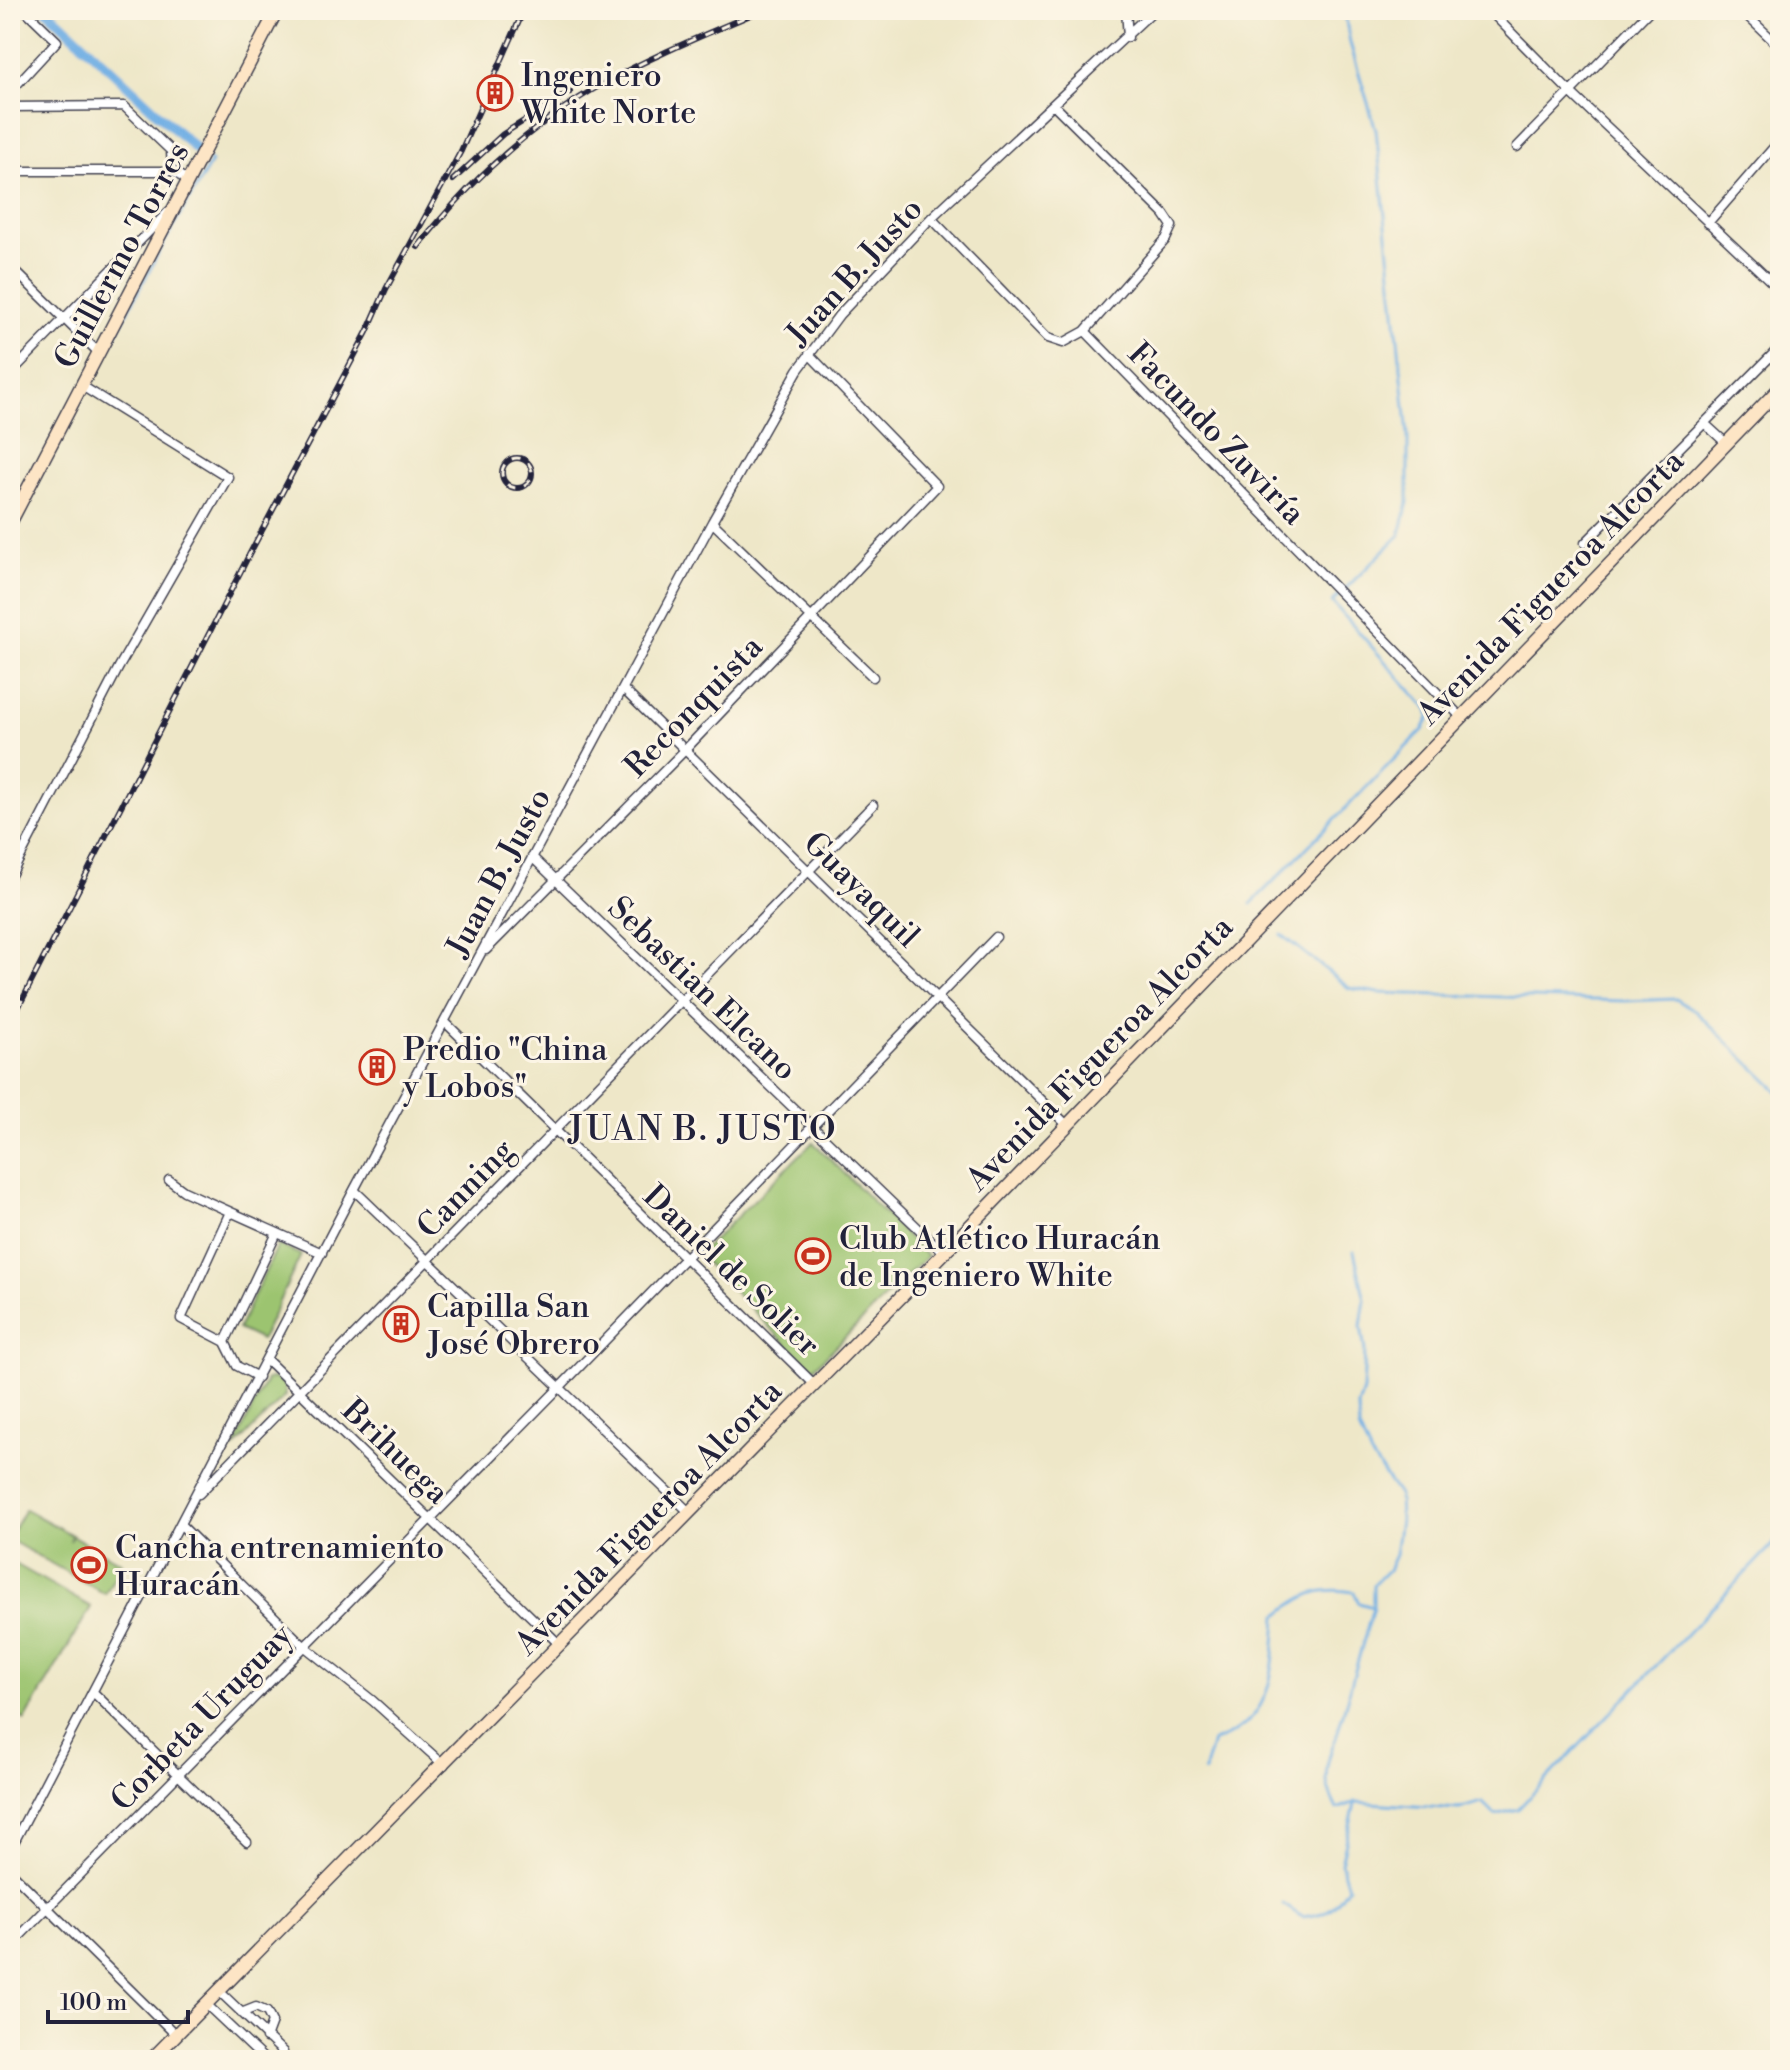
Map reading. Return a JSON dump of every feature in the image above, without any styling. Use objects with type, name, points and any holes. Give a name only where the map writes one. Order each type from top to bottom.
[{"type":"main road","name":"Guillermo Torres","points":[[10,523],[277,10]]},
{"type":"main road","name":"Avenida Figueroa Alcorta","points":[[151,2060],[944,1253],[1780,388]]},
{"type":"street","points":[[11,90],[57,41],[25,10]]},
{"type":"street","points":[[1126,10],[1128,37]]},
{"type":"street","name":"Juan B. Justo","points":[[10,1850],[354,1190],[712,522],[809,354],[839,315],[931,218],[1154,10]]},
{"type":"street","points":[[1489,10],[1569,91],[1780,290]]},
{"type":"street","points":[[1517,147],[1650,10]]},
{"type":"street","points":[[1741,10],[1780,47]]},
{"type":"street","points":[[1054,105],[1164,214],[1172,226],[1166,239],[1085,331]]},
{"type":"street","points":[[10,107],[124,106],[171,151],[172,171]]},
{"type":"street","points":[[1708,223],[1780,140]]},
{"type":"street","points":[[10,171],[172,171],[189,181]]},
{"type":"street","points":[[10,374],[179,201]]},
{"type":"street","name":"Facundo Zuviría","points":[[931,218],[1048,338],[1063,343],[1085,331],[1460,716]]},
{"type":"street","points":[[10,266],[99,353]]},
{"type":"street","points":[[1585,543],[1780,347]]},
{"type":"street","name":"Reconquista","points":[[480,956],[685,750],[937,486],[809,354]]},
{"type":"street","points":[[10,877],[119,667],[228,477],[82,386]]},
{"type":"street","points":[[1704,423],[1726,443]]},
{"type":"street","points":[[712,522],[873,677]]},
{"type":"street","name":"Guayaquil","points":[[623,689],[1066,1124]]},
{"type":"street","name":"Canning","points":[[192,1501],[873,805]]},
{"type":"street","name":"Sebastian Elcano","points":[[532,857],[944,1253]]},
{"type":"street","name":"Corbeta Uruguay","points":[[10,1946],[814,1128],[996,937]]},
{"type":"street","name":"Daniel de Solier","points":[[446,1023],[814,1384]]},
{"type":"street","points":[[169,1180],[184,1191],[322,1253]]},
{"type":"street","points":[[354,1190],[689,1512]]},
{"type":"street","points":[[230,1212],[181,1319],[225,1342],[237,1366],[258,1377]]},
{"type":"street","points":[[225,1342],[277,1233]]},
{"type":"street","name":"Brihuega","points":[[267,1360],[560,1645]]},
{"type":"street","points":[[180,1524],[304,1646],[373,1701],[444,1765]]},
{"type":"street","points":[[93,1692],[247,1842]]},
{"type":"street","points":[[10,1871],[176,2035]]},
{"type":"street","points":[[219,1991],[283,2052]]},
{"type":"street","points":[[206,2004],[265,2060]]},
{"type":"street","points":[[241,2013],[256,2007],[267,2012],[272,2028],[266,2038]]},
{"type":"green space","name":"Club Atlético Huracán de Ingeniero White","points":[[813,1142],[927,1256],[812,1370],[698,1255]]},
{"type":"green space","points":[[278,1245],[301,1255],[261,1340],[238,1329]]},
{"type":"green space","points":[[275,1378],[284,1385],[285,1396],[233,1449],[266,1380]]},
{"type":"green space","points":[[25,1509],[72,1535],[70,1541],[73,1536],[122,1563],[105,1594],[10,1540]]},
{"type":"green space","points":[[10,1561],[91,1607],[25,1720],[10,1712]]},
{"type":"waterway","points":[[47,10],[196,149]]},
{"type":"waterway","points":[[1251,904],[1423,730],[1429,718],[1429,711],[1332,602],[1400,535],[1408,502],[1408,435],[1376,130],[1350,43],[1344,10]]},
{"type":"waterway","points":[[88,386],[211,162],[209,160]]},
{"type":"waterway","points":[[1282,935],[1349,988],[1379,993],[1624,1001],[1676,999],[1695,1011],[1780,1093]]},
{"type":"waterway","points":[[1354,1251],[1365,1300],[1361,1326],[1365,1351],[1363,1391],[1358,1406],[1359,1429],[1371,1456],[1399,1495],[1400,1520],[1395,1555],[1388,1570],[1373,1585],[1373,1607]]},
{"type":"waterway","points":[[1204,1772],[1213,1742],[1248,1722],[1259,1708],[1271,1675],[1277,1616],[1313,1594],[1342,1590],[1354,1592],[1359,1603],[1373,1607],[1327,1765],[1327,1782],[1337,1809],[1356,1802],[1459,1809],[1482,1802],[1495,1815],[1518,1809],[1780,1537]]},
{"type":"waterway","points":[[1283,1904],[1302,1917],[1311,1916],[1330,1910],[1343,1895],[1348,1887],[1341,1863],[1355,1804]]},
{"type":"railway","points":[[10,1024],[249,555],[367,332],[386,289],[461,151],[524,10]]},
{"type":"railway","points":[[418,247],[459,199],[504,155],[579,98],[683,44],[762,10]]},
{"type":"railway","points":[[453,180],[503,134],[570,92]]},
{"type":"railway","points":[[517,458],[527,463],[532,473],[527,483],[517,488],[507,483],[502,473],[507,463],[517,458]]},
{"type":"place","name":"Ingeniero White Norte","points":[[495,93]]},
{"type":"place","name":"Predio \"China y Lobos\"","points":[[377,1067]]},
{"type":"place","name":"Club Atlético Huracán de Ingeniero White","points":[[813,1256]]},
{"type":"place","name":"Capilla San José Obrero","points":[[401,1324]]},
{"type":"place","name":"Cancha entrenamiento Huracán","points":[[89,1565]]},
{"type":"district","name":"JUAN B. JUSTO","points":[[703,1128]]}]
